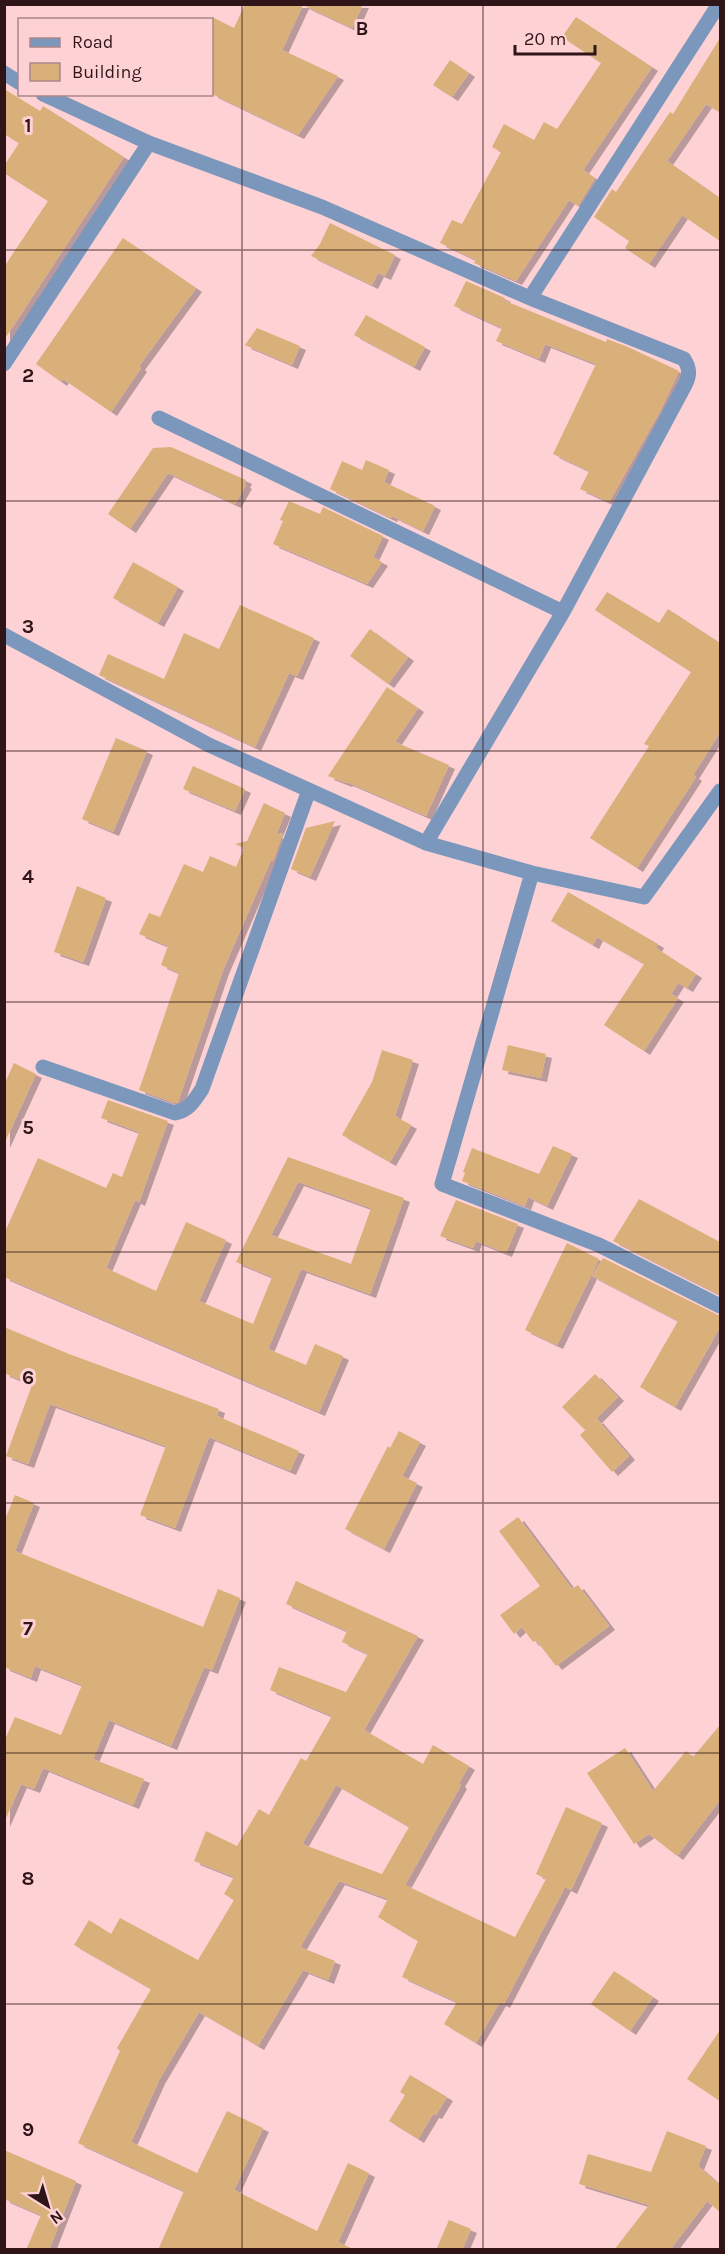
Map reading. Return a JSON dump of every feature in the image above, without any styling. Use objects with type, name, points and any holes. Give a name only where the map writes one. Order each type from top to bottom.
[{"type":"street","points":[[530,298],[719,4]]},
{"type":"street","points":[[4,74],[18,82]]},
{"type":"street","points":[[47,96],[149,143],[322,207],[530,298],[684,359],[689,367],[689,376],[685,385],[563,612],[426,843]]},
{"type":"street","points":[[4,364],[149,143]]},
{"type":"street","points":[[159,418],[563,612]]},
{"type":"street","points":[[4,635],[209,746],[426,843],[532,873],[644,897],[720,791]]},
{"type":"street","points":[[43,1067],[164,1111],[175,1113],[192,1104],[202,1089],[309,790]]},
{"type":"street","points":[[532,873],[442,1184],[599,1245],[720,1306]]},
{"type":"building","points":[[245,4],[363,4],[352,28],[303,5],[282,50],[338,76],[298,135],[213,94],[212,17],[234,28]]},
{"type":"building","points":[[576,17],[652,67],[583,170],[595,178],[578,206],[569,200],[516,281],[474,263],[476,260],[440,243],[452,220],[462,224],[501,152],[492,147],[504,124],[534,140],[544,122],[557,129],[601,63],[562,37]]},
{"type":"building","points":[[720,38],[720,112],[706,104],[667,161],[720,198],[720,241],[682,215],[649,264],[625,248],[629,241],[594,217],[612,189],[616,192],[670,112],[673,114]]},
{"type":"building","points":[[450,60],[469,73],[452,97],[433,85]]},
{"type":"building","points":[[4,89],[40,111],[43,106],[124,157],[4,340],[4,267],[48,201],[4,173],[4,166],[19,143],[4,134]]},
{"type":"building","points":[[330,223],[395,255],[385,276],[378,273],[372,285],[311,256],[320,244]]},
{"type":"building","points":[[123,238],[196,288],[139,366],[141,368],[111,412],[63,379],[61,382],[36,364]]},
{"type":"building","points":[[466,281],[505,298],[503,300],[606,342],[607,339],[628,347],[679,371],[659,413],[609,502],[580,489],[589,471],[553,454],[596,364],[545,344],[539,359],[496,341],[502,328],[454,306]]},
{"type":"building","points":[[366,315],[425,347],[414,367],[354,335]]},
{"type":"building","points":[[257,328],[300,346],[292,365],[245,345]]},
{"type":"building","points":[[171,447],[246,480],[244,484],[246,485],[235,504],[168,473],[130,529],[108,514],[153,448]]},
{"type":"building","points":[[366,460],[389,470],[384,482],[435,506],[423,531],[330,489],[342,461],[362,470]]},
{"type":"building","points":[[289,501],[320,514],[323,507],[383,536],[373,557],[382,562],[367,584],[273,544],[283,521],[280,520]]},
{"type":"building","points":[[133,562],[178,587],[158,623],[113,598]]},
{"type":"building","points":[[607,592],[659,623],[668,609],[720,643],[720,732],[693,775],[696,777],[637,868],[590,838],[649,746],[644,744],[691,672],[595,610]]},
{"type":"building","points":[[240,605],[314,638],[297,676],[289,673],[255,747],[99,675],[108,654],[164,679],[184,633],[219,649]]},
{"type":"building","points":[[370,629],[408,657],[388,684],[350,656]]},
{"type":"building","points":[[387,687],[418,708],[395,742],[449,765],[426,816],[328,776]]},
{"type":"building","points":[[116,738],[147,751],[113,832],[82,819]]},
{"type":"building","points":[[193,766],[245,789],[235,811],[183,789]]},
{"type":"building","points":[[264,803],[285,813],[276,835],[283,833],[273,861],[271,860],[223,970],[178,1102],[175,1103],[139,1090],[179,973],[161,965],[168,946],[139,934],[149,913],[160,917],[184,864],[203,872],[210,856],[236,867],[244,848],[235,844],[247,841]]},
{"type":"building","points":[[335,821],[310,877],[291,869],[306,828]]},
{"type":"building","points":[[77,886],[106,898],[83,962],[54,952]]},
{"type":"building","points":[[568,892],[658,944],[656,948],[696,974],[687,988],[678,983],[671,994],[678,998],[644,1051],[604,1025],[644,964],[597,937],[593,945],[551,921]]},
{"type":"building","points":[[508,1045],[546,1054],[541,1078],[502,1070]]},
{"type":"building","points":[[382,1050],[413,1060],[395,1116],[411,1125],[390,1162],[342,1135],[372,1082]]},
{"type":"building","points":[[14,1063],[36,1074],[4,1144],[4,1085]]},
{"type":"building","points":[[108,1100],[168,1121],[139,1202],[135,1200],[106,1268],[156,1291],[186,1222],[226,1240],[199,1301],[253,1324],[272,1277],[236,1262],[288,1157],[404,1198],[370,1294],[301,1269],[268,1349],[306,1365],[315,1344],[343,1356],[319,1412],[4,1277],[4,1234],[38,1158],[106,1188],[113,1173],[122,1177],[139,1132],[101,1118]],"holes":[[[298,1182],[371,1208],[351,1264],[271,1235]]]},
{"type":"building","points":[[553,1146],[572,1154],[547,1206],[528,1197],[525,1206],[462,1181],[472,1148],[539,1174]]},
{"type":"building","points":[[639,1199],[720,1242],[720,1295],[613,1241]]},
{"type":"building","points":[[456,1200],[518,1224],[506,1253],[476,1241],[473,1248],[440,1236]]},
{"type":"building","points":[[567,1243],[599,1259],[557,1345],[525,1330]]},
{"type":"building","points":[[603,1258],[720,1316],[720,1327],[675,1407],[640,1387],[678,1321],[592,1276]]},
{"type":"building","points":[[4,1327],[69,1354],[219,1409],[217,1416],[299,1451],[290,1471],[209,1437],[175,1528],[140,1515],[166,1446],[50,1404],[28,1464],[6,1456],[32,1385],[4,1373]]},
{"type":"building","points":[[595,1374],[618,1397],[585,1430],[562,1407]]},
{"type":"building","points":[[597,1419],[629,1456],[612,1472],[580,1435]]},
{"type":"building","points":[[399,1431],[420,1442],[402,1476],[417,1483],[384,1549],[345,1529],[388,1446],[390,1448]]},
{"type":"building","points":[[15,1495],[34,1503],[15,1551],[203,1627],[218,1589],[240,1598],[212,1670],[204,1667],[171,1746],[109,1720],[93,1759],[144,1779],[133,1805],[43,1768],[34,1789],[21,1784],[4,1823],[4,1742],[15,1717],[61,1735],[82,1685],[35,1666],[31,1678],[4,1667],[4,1522]]},
{"type":"building","points":[[518,1517],[572,1589],[578,1585],[609,1626],[556,1666],[536,1640],[533,1642],[522,1627],[514,1634],[500,1615],[540,1586],[499,1531]]},
{"type":"building","points":[[296,1581],[418,1636],[364,1730],[423,1764],[433,1745],[469,1766],[459,1783],[461,1785],[405,1885],[515,1937],[546,1879],[536,1874],[566,1807],[602,1823],[571,1890],[565,1887],[504,2004],[500,2002],[476,2043],[444,2024],[457,2002],[402,1977],[418,1941],[378,1917],[388,1899],[339,1881],[300,1947],[335,1961],[328,1980],[303,1970],[258,2046],[199,2012],[159,2080],[131,2142],[197,2173],[227,2111],[263,2128],[234,2190],[317,2231],[348,2163],[369,2173],[338,2242],[355,2250],[158,2250],[184,2191],[78,2143],[120,2051],[117,2048],[151,1989],[74,1945],[89,1920],[111,1934],[120,1918],[198,1960],[234,1900],[224,1894],[234,1877],[194,1861],[206,1831],[237,1846],[259,1809],[269,1815],[301,1758],[306,1761],[332,1716],[270,1690],[279,1667],[346,1692],[368,1654],[342,1642],[347,1631],[286,1604]],"holes":[[[336,1785],[409,1827],[382,1874],[302,1844]]]},
{"type":"building","points":[[720,1725],[720,1800],[677,1856],[649,1834],[634,1844],[587,1773],[625,1748],[653,1791],[686,1751],[693,1757]]},
{"type":"building","points":[[614,1971],[653,1997],[630,2031],[591,2004]]},
{"type":"building","points":[[720,2030],[720,2101],[687,2079]]},
{"type":"building","points":[[410,2075],[447,2097],[436,2115],[433,2114],[418,2139],[389,2121],[405,2095],[400,2092]]},
{"type":"building","points":[[667,2131],[706,2146],[698,2166],[720,2185],[720,2212],[707,2201],[670,2250],[614,2250],[649,2205],[579,2184],[588,2154],[651,2172]]},
{"type":"building","points":[[4,2150],[76,2181],[49,2250],[26,2250],[41,2215],[4,2199]]},
{"type":"building","points":[[449,2220],[471,2229],[462,2250],[436,2250]]}]
